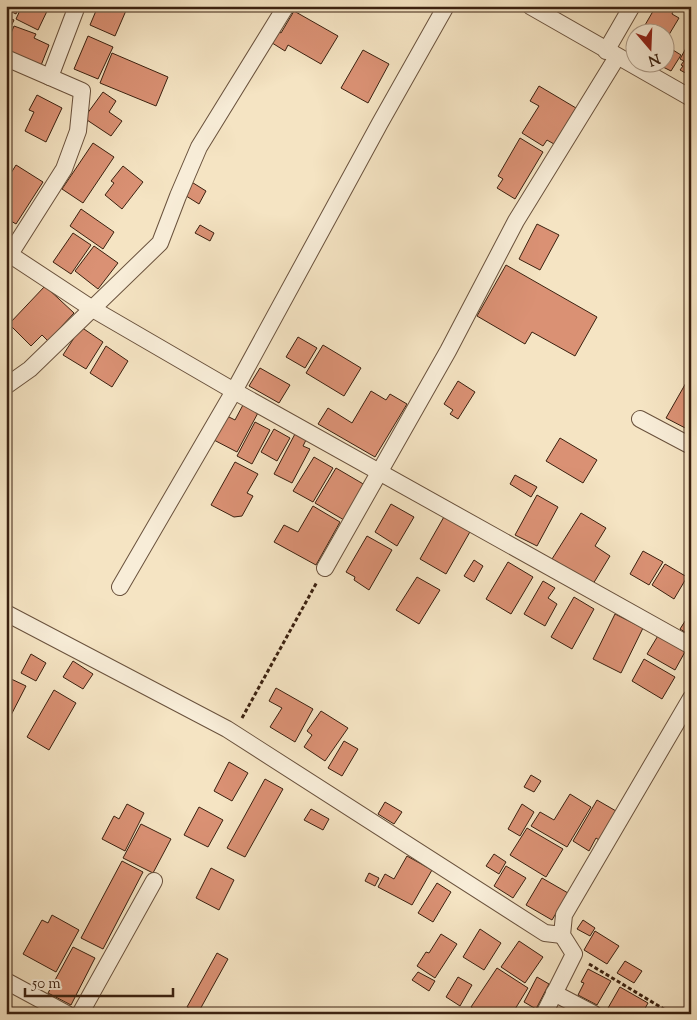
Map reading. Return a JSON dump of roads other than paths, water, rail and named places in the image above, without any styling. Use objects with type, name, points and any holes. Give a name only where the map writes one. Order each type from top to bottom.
[{"type":"street","points":[[50,77],[77,6]]},
{"type":"street","points":[[6,386],[30,369],[160,242],[198,147],[286,6]]},
{"type":"street","points":[[120,587],[234,391],[446,6]]},
{"type":"street","points":[[530,6],[691,98]]},
{"type":"street","points":[[325,568],[448,352],[516,220],[611,54],[632,6]]},
{"type":"street","points":[[6,58],[82,91],[78,131],[64,169],[8,253],[91,308],[234,391],[691,646]]},
{"type":"street","points":[[640,418],[691,446]]},
{"type":"street","points":[[6,613],[234,734],[545,933],[562,935]]},
{"type":"street","points":[[544,1014],[574,954],[562,935],[564,915],[691,698]]},
{"type":"street","points":[[80,1014],[154,881]]},
{"type":"street","points":[[6,981],[66,1014]]},
{"type":"street","points":[[554,993],[594,1014]]}]
